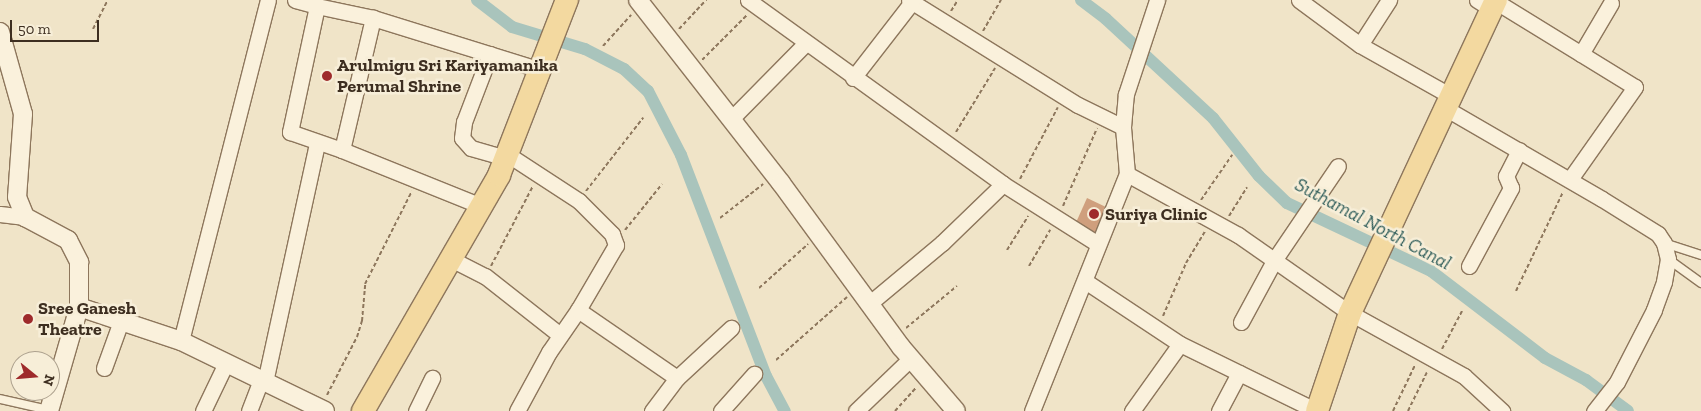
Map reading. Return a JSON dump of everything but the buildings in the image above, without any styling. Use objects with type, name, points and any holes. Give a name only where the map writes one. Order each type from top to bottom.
[{"type":"main road","points":[[363,411],[481,206],[506,156],[567,0]]},
{"type":"main road","points":[[1317,411],[1350,313],[1378,258],[1390,226],[1448,102],[1490,2]]},
{"type":"street","points":[[182,341],[268,0]]},
{"type":"street","points":[[295,0],[373,18],[490,54],[544,61]]},
{"type":"street","points":[[1032,411],[1127,174],[1123,127],[1126,94],[1157,0]]},
{"type":"street","points":[[1299,0],[1360,44],[1519,150],[1570,179],[1658,234],[1664,243],[1668,259],[1664,282],[1654,310],[1616,382],[1599,406]]},
{"type":"street","points":[[1360,44],[1389,0]]},
{"type":"street","points":[[853,78],[910,1],[1063,96],[1123,127]]},
{"type":"street","points":[[639,2],[732,118],[820,234],[894,337],[956,411]]},
{"type":"street","points":[[1490,2],[1635,87],[1570,179]]},
{"type":"street","points":[[751,3],[853,78],[1009,187],[1098,244]]},
{"type":"street","points":[[1581,54],[1611,3]]},
{"type":"street","points":[[317,6],[290,132],[317,143],[342,150],[481,206]]},
{"type":"street","points":[[342,150],[373,18]]},
{"type":"street","points":[[0,32],[23,114],[17,197],[24,217]]},
{"type":"street","points":[[732,118],[806,43]]},
{"type":"street","points":[[490,54],[464,122],[462,138],[471,148],[506,156],[579,201],[612,234],[616,245],[578,310],[560,335],[517,411]]},
{"type":"street","points":[[249,411],[263,381],[317,143]]},
{"type":"street","points":[[1469,266],[1511,188],[1506,176],[1519,150]]},
{"type":"street","points":[[1241,322],[1274,259],[1338,166]]},
{"type":"street","points":[[1127,174],[1195,211],[1274,259],[1350,313],[1464,376],[1502,411]]},
{"type":"street","points":[[870,303],[1009,187]]},
{"type":"street","points":[[0,214],[24,217],[56,231],[76,252],[79,307],[49,410]]},
{"type":"street","points":[[451,259],[485,276],[560,335]]},
{"type":"street","points":[[1085,281],[1180,344],[1317,411]]},
{"type":"street","points":[[79,307],[182,341],[322,409]]},
{"type":"street","points":[[578,310],[677,378]]},
{"type":"street","points":[[104,368],[121,321]]},
{"type":"street","points":[[652,411],[677,378],[731,328]]},
{"type":"street","points":[[1132,411],[1180,344]]},
{"type":"street","points":[[856,411],[911,358]]},
{"type":"street","points":[[203,411],[226,363]]},
{"type":"street","points":[[1219,411],[1239,372]]},
{"type":"street","points":[[722,411],[754,374]]},
{"type":"street","points":[[416,411],[432,378]]},
{"type":"lane","points":[[1664,243],[1701,255]]},
{"type":"lane","points":[[1668,259],[1701,283]]},
{"type":"lane","points":[[0,399],[49,410]]},
{"type":"path","points":[[93,29],[108,0]]},
{"type":"path","points":[[669,40],[706,0]]},
{"type":"path","points":[[976,42],[1001,0]]},
{"type":"path","points":[[603,46],[639,2]]},
{"type":"path","points":[[692,68],[723,41],[751,3]]},
{"type":"path","points":[[948,144],[1001,58]]},
{"type":"path","points":[[1009,187],[1063,96]]},
{"type":"path","points":[[1029,266],[1058,217],[1102,117]]},
{"type":"path","points":[[579,201],[643,118]]},
{"type":"path","points":[[1195,211],[1208,186],[1232,155]]},
{"type":"path","points":[[485,276],[539,175]]},
{"type":"path","points":[[720,218],[775,175]]},
{"type":"path","points":[[1516,291],[1570,179]]},
{"type":"path","points":[[322,409],[357,337],[362,321],[365,284],[418,180]]},
{"type":"path","points":[[616,245],[662,184]]},
{"type":"path","points":[[1156,329],[1186,263],[1247,187]]},
{"type":"path","points":[[1007,250],[1036,204]]},
{"type":"path","points":[[759,288],[820,234]]},
{"type":"path","points":[[894,337],[957,286]]},
{"type":"path","points":[[776,360],[858,287]]},
{"type":"path","points":[[1393,411],[1462,311]]},
{"type":"path","points":[[1408,411],[1430,356]]},
{"type":"path","points":[[894,411],[927,377]]},
{"type":"waterway","points":[[477,0],[512,27],[585,49],[624,69],[648,91],[681,155],[766,376],[785,411]]},
{"type":"waterway","name":"Suthamal North Canal","points":[[1081,0],[1106,19],[1213,118],[1259,176],[1287,203],[1431,271],[1545,358],[1586,380],[1628,411]]},
{"type":"place","name":"Arulmigu Sri Kariyamanika Perumal Shrine","points":[[327,76]]},
{"type":"place","name":"Suriya Clinic","points":[[1094,214]]},
{"type":"place","name":"Sree Ganesh Theatre","points":[[28,319]]}]
